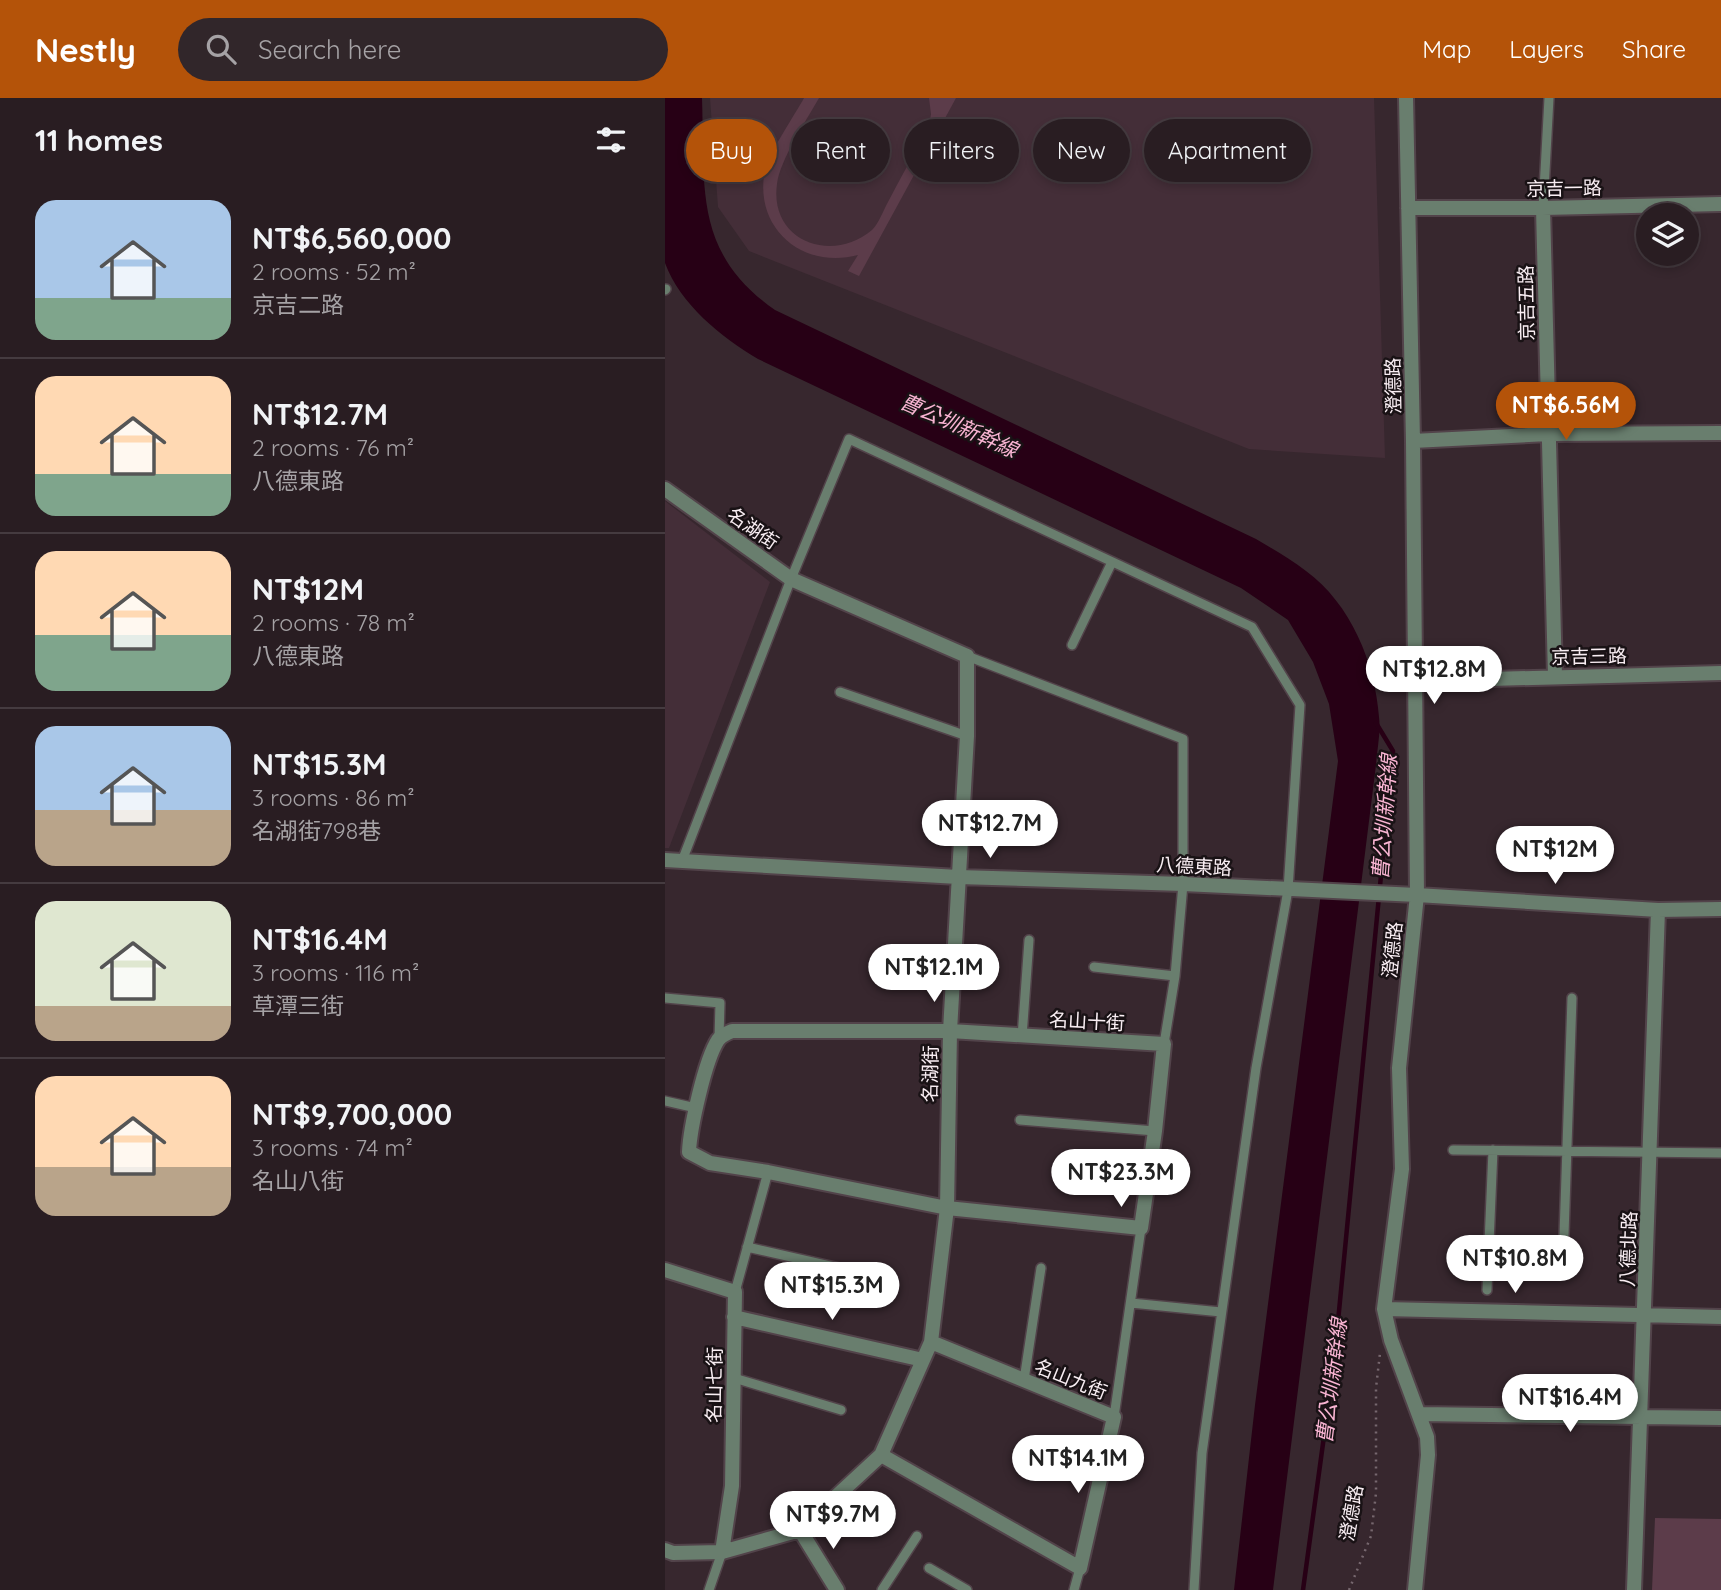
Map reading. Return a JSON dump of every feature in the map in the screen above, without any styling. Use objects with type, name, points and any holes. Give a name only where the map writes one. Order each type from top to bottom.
[{"type":"street","name":"澄德路","points":[[1384,1309],[1402,1169],[1399,1068],[1417,895],[1413,441],[1406,98]]},
{"type":"street","name":"京吉一路","points":[[1408,208],[1721,204]]},
{"type":"street","name":"京吉五路","points":[[1543,208],[1555,676]]},
{"type":"street","points":[[1413,441],[1548,434],[1721,433]]},
{"type":"street","name":"名湖街","points":[[665,489],[791,579],[967,656],[967,736],[950,1031],[947,1208],[931,1342],[881,1455],[800,1530],[722,1552],[673,1553],[665,1550]]},
{"type":"street","name":"京吉三路","points":[[1416,681],[1721,673]]},
{"type":"street","name":"八德東路","points":[[665,860],[958,877],[1417,895],[1658,910],[1721,909]]},
{"type":"street","name":"八德北路","points":[[1634,1590],[1658,910]]},
{"type":"street","name":"名山十街","points":[[719,1038],[732,1031],[950,1031],[1164,1044]]},
{"type":"street","points":[[719,1038],[689,1133],[689,1152],[710,1163],[947,1208],[1141,1228],[1164,1044]]},
{"type":"street","points":[[665,1270],[735,1292]]},
{"type":"street","name":"名山七街","points":[[722,1552],[732,1486],[735,1292]]},
{"type":"street","points":[[1416,1590],[1428,1455],[1427,1437],[1391,1340],[1384,1309],[1721,1317]]},
{"type":"street","points":[[734,1317],[923,1360]]},
{"type":"street","name":"名山九街","points":[[931,1342],[1114,1417],[1080,1568]]},
{"type":"street","points":[[1419,1414],[1721,1419]]},
{"type":"street","points":[[881,1455],[1080,1568]]},
{"type":"street","points":[[800,1530],[837,1590]]},
{"type":"lane","name":"京吉五路","points":[[1543,208],[1549,98]]},
{"type":"lane","points":[[682,861],[791,579],[849,439],[1252,627],[1300,705],[1288,890],[1256,1068],[1202,1453],[1194,1590]]},
{"type":"lane","points":[[1072,645],[1112,562]]},
{"type":"lane","points":[[967,656],[1183,739],[1183,884],[1175,976],[1164,1044]]},
{"type":"lane","points":[[839,692],[967,736]]},
{"type":"lane","points":[[1022,1037],[1029,940]]},
{"type":"lane","points":[[1094,967],[1175,976]]},
{"type":"lane","points":[[665,998],[720,1003],[719,1038]]},
{"type":"lane","points":[[1564,1235],[1572,998]]},
{"type":"lane","points":[[665,1101],[697,1108]]},
{"type":"lane","points":[[1020,1120],[1155,1131]]},
{"type":"lane","points":[[1453,1150],[1721,1153]]},
{"type":"lane","points":[[1487,1290],[1493,1150]]},
{"type":"lane","points":[[735,1292],[768,1172]]},
{"type":"lane","points":[[1114,1417],[1141,1228]]},
{"type":"lane","points":[[747,1247],[883,1278]]},
{"type":"lane","points":[[1024,1380],[1041,1268]]},
{"type":"lane","points":[[1131,1303],[1221,1312]]},
{"type":"lane","points":[[733,1378],[841,1410]]},
{"type":"lane","points":[[882,1590],[918,1536]]},
{"type":"lane","points":[[709,1590],[722,1552]]},
{"type":"lane","points":[[929,1568],[967,1590]]},
{"type":"lane","points":[[1074,1590],[1080,1568]]},
{"type":"path","name":"澄德路","points":[[1349,1590],[1371,1535],[1376,1493],[1376,1388],[1380,1349]]},
{"type":"shaded area","points":[[710,98],[1374,98],[1385,458],[1249,449],[749,251],[718,207],[716,182],[777,182],[777,119],[712,119]]},
{"type":"shaded area","points":[[804,98],[819,98],[807,119],[791,119]]},
{"type":"shaded area","points":[[929,98],[956,98],[945,119],[930,119]]},
{"type":"shaded area","points":[[791,120],[791,147],[779,174],[777,204],[783,220],[793,233],[807,241],[822,245],[839,245],[856,240],[872,230],[904,172],[904,182],[910,182],[859,276],[848,271],[858,255],[838,258],[801,250],[786,240],[775,226],[767,210],[763,191],[764,182],[777,182],[777,143]]},
{"type":"shaded area","points":[[665,501],[770,582],[669,848],[665,848]]},
{"type":"shaded area","points":[[1655,1518],[1721,1519],[1721,1590],[1652,1590]]},
{"type":"water","points":[[665,98],[702,98],[702,119],[686,119],[686,182],[704,182],[709,216],[717,241],[729,265],[748,288],[775,310],[1256,539],[1294,562],[1322,585],[1348,617],[1358,636],[1377,697],[1379,741],[1273,1590],[1234,1590],[1255,1405],[1338,761],[1329,704],[1313,662],[1288,620],[1241,588],[758,359],[716,330],[691,306],[665,263]]},
{"type":"waterway","name":"曹公圳新幹線","points":[[1303,1590],[1334,1363],[1393,751],[1376,723]]}]
